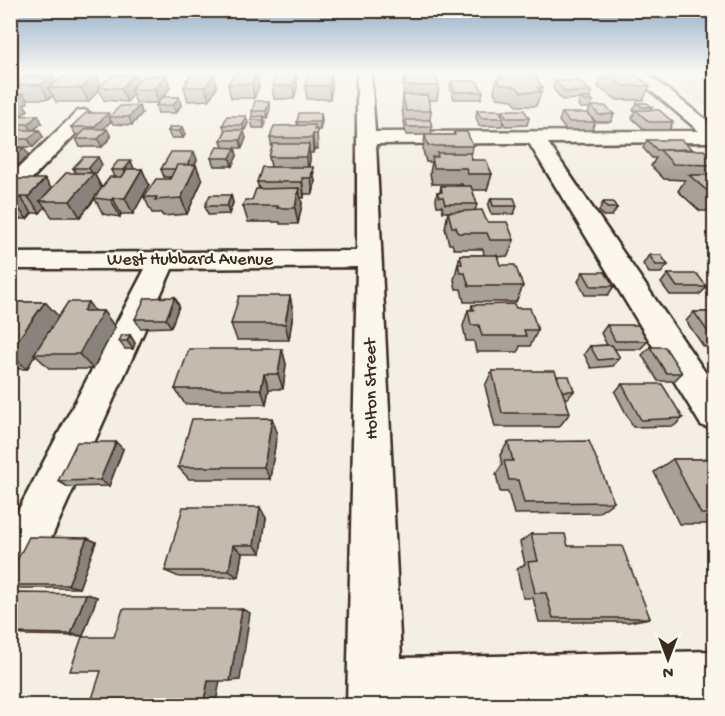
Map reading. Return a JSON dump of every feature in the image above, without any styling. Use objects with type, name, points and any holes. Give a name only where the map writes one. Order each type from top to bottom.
[{"type":"street","name":"Holton Street","points":[[365,106],[370,259],[375,696]]},
{"type":"street","points":[[678,106],[714,135]]},
{"type":"street","points":[[10,188],[84,115]]},
{"type":"street","points":[[366,138],[714,135]]},
{"type":"street","points":[[535,137],[714,414]]},
{"type":"street","name":"West Hubbard Avenue","points":[[10,261],[370,259]]},
{"type":"street","points":[[24,547],[163,260]]},
{"type":"street","points":[[375,696],[714,678]]},
{"type":"shaded area","points":[[705,106],[714,106],[714,113]]},
{"type":"building","points":[[120,106],[139,106],[129,117],[109,117]]},
{"type":"building","points":[[253,106],[267,106],[266,111],[252,111]]},
{"type":"building","points":[[405,106],[430,106],[431,111],[406,111]]},
{"type":"building","points":[[591,106],[605,106],[614,114],[599,115]]},
{"type":"building","points":[[477,110],[499,110],[504,118],[481,118]]},
{"type":"building","points":[[503,110],[524,110],[529,118],[507,118]]},
{"type":"building","points":[[636,110],[659,110],[673,122],[649,122]]},
{"type":"building","points":[[86,113],[108,113],[94,127],[71,127]]},
{"type":"building","points":[[299,113],[321,113],[320,122],[297,122]]},
{"type":"building","points":[[562,113],[587,113],[595,122],[569,122]]},
{"type":"building","points":[[38,115],[28,124],[10,124],[10,121],[18,116]]},
{"type":"building","points":[[227,116],[246,116],[243,125],[223,125]]},
{"type":"building","points":[[264,116],[263,120],[251,120],[252,117]]},
{"type":"building","points":[[406,120],[430,120],[432,127],[407,127]]},
{"type":"building","points":[[315,125],[314,130],[317,129],[317,134],[313,134],[312,138],[270,138],[274,126]]},
{"type":"building","points":[[170,127],[182,127],[180,131],[168,131]]},
{"type":"building","points":[[86,129],[107,129],[98,139],[76,139]]},
{"type":"building","points":[[18,130],[39,130],[28,139],[10,139],[10,136]]},
{"type":"building","points":[[226,130],[244,130],[240,140],[221,140]]},
{"type":"building","points":[[454,132],[467,132],[473,146],[428,146],[425,135],[455,135]]},
{"type":"building","points":[[647,140],[681,140],[692,149],[657,150]]},
{"type":"building","points":[[273,144],[309,144],[307,157],[269,157]]},
{"type":"building","points":[[217,147],[235,148],[230,158],[211,158]]},
{"type":"building","points":[[10,148],[24,148],[10,159]]},
{"type":"building","points":[[660,150],[704,150],[714,165],[673,164]]},
{"type":"building","points":[[171,152],[194,152],[187,165],[177,165],[175,169],[161,169]]},
{"type":"building","points":[[437,153],[470,153],[472,160],[486,160],[492,174],[468,174],[466,168],[434,168],[432,157],[438,157]]},
{"type":"building","points":[[83,157],[98,157],[89,168],[73,168]]},
{"type":"building","points":[[118,161],[131,161],[124,170],[111,170]]},
{"type":"building","points":[[177,165],[196,165],[181,198],[155,200],[157,197],[144,197],[156,179],[170,179]]},
{"type":"building","points":[[262,167],[313,167],[311,178],[302,178],[302,182],[257,182]]},
{"type":"building","points":[[127,169],[142,169],[125,198],[111,200],[94,198],[110,177],[122,177]]},
{"type":"building","points":[[66,173],[94,173],[70,201],[40,201]]},
{"type":"building","points":[[689,175],[714,175],[714,195],[712,195]]},
{"type":"building","points":[[14,179],[45,179],[28,197],[20,197],[14,203],[10,203],[10,182]]},
{"type":"building","points":[[441,186],[471,186],[477,204],[445,204],[443,197],[439,197],[437,192],[442,192]]},
{"type":"building","points":[[299,188],[295,208],[243,206],[245,200],[252,200],[256,189]]},
{"type":"building","points":[[210,195],[231,195],[227,206],[205,206]]},
{"type":"building","points":[[491,198],[514,198],[517,206],[493,206]]},
{"type":"building","points":[[603,202],[613,202],[617,208],[607,208]]},
{"type":"building","points":[[482,210],[487,222],[507,222],[514,240],[490,240],[487,233],[458,233],[456,227],[452,227],[448,212]]},
{"type":"building","points":[[460,255],[497,255],[500,265],[515,265],[523,286],[469,286],[465,273],[460,273],[458,264],[462,264]]},
{"type":"building","points":[[649,255],[661,255],[668,265],[656,265]]},
{"type":"building","points":[[583,272],[605,272],[614,286],[591,286]]},
{"type":"building","points":[[668,274],[697,274],[707,287],[677,287]]},
{"type":"building","points":[[239,296],[290,296],[285,324],[231,324]]},
{"type":"building","points":[[175,297],[166,319],[135,319],[145,298]]},
{"type":"building","points":[[10,302],[45,302],[10,351]]},
{"type":"building","points":[[68,302],[88,302],[83,311],[103,311],[79,354],[34,354]]},
{"type":"building","points":[[514,304],[516,308],[530,308],[538,330],[524,330],[526,336],[482,336],[479,325],[471,325],[468,310],[474,310],[472,305]]},
{"type":"building","points":[[694,312],[714,312],[714,339],[713,339]]},
{"type":"building","points":[[607,325],[638,325],[648,341],[615,341]]},
{"type":"building","points":[[122,335],[130,335],[127,341],[119,341]]},
{"type":"building","points":[[612,345],[620,358],[598,360],[590,346]]},
{"type":"building","points":[[650,347],[665,347],[682,373],[666,373]]},
{"type":"building","points":[[189,349],[282,349],[278,374],[264,374],[261,389],[175,389]]},
{"type":"building","points":[[492,371],[555,371],[570,413],[502,413]]},
{"type":"building","points":[[557,376],[569,376],[574,391],[562,391]]},
{"type":"building","points":[[622,384],[662,384],[683,418],[641,420]]},
{"type":"building","points":[[272,418],[264,467],[178,467],[192,419]]},
{"type":"building","points":[[589,441],[614,502],[524,503],[518,480],[509,480],[504,461],[513,461],[508,442]]},
{"type":"building","points":[[77,442],[116,442],[100,480],[58,481]]},
{"type":"building","points":[[673,459],[714,459],[714,514],[701,514]]},
{"type":"building","points":[[183,507],[260,507],[254,545],[233,545],[229,571],[165,571]]},
{"type":"building","points":[[531,534],[565,534],[568,546],[622,546],[650,618],[553,618],[546,593],[535,593],[528,562],[538,561]]},
{"type":"building","points":[[29,537],[87,538],[68,585],[10,585],[10,574]]},
{"type":"building","points":[[17,593],[86,594],[71,634],[10,633],[18,614],[10,614],[10,607]]},
{"type":"building","points":[[123,609],[242,609],[230,681],[208,681],[203,705],[90,705],[101,671],[70,671],[82,637],[114,637]]}]
